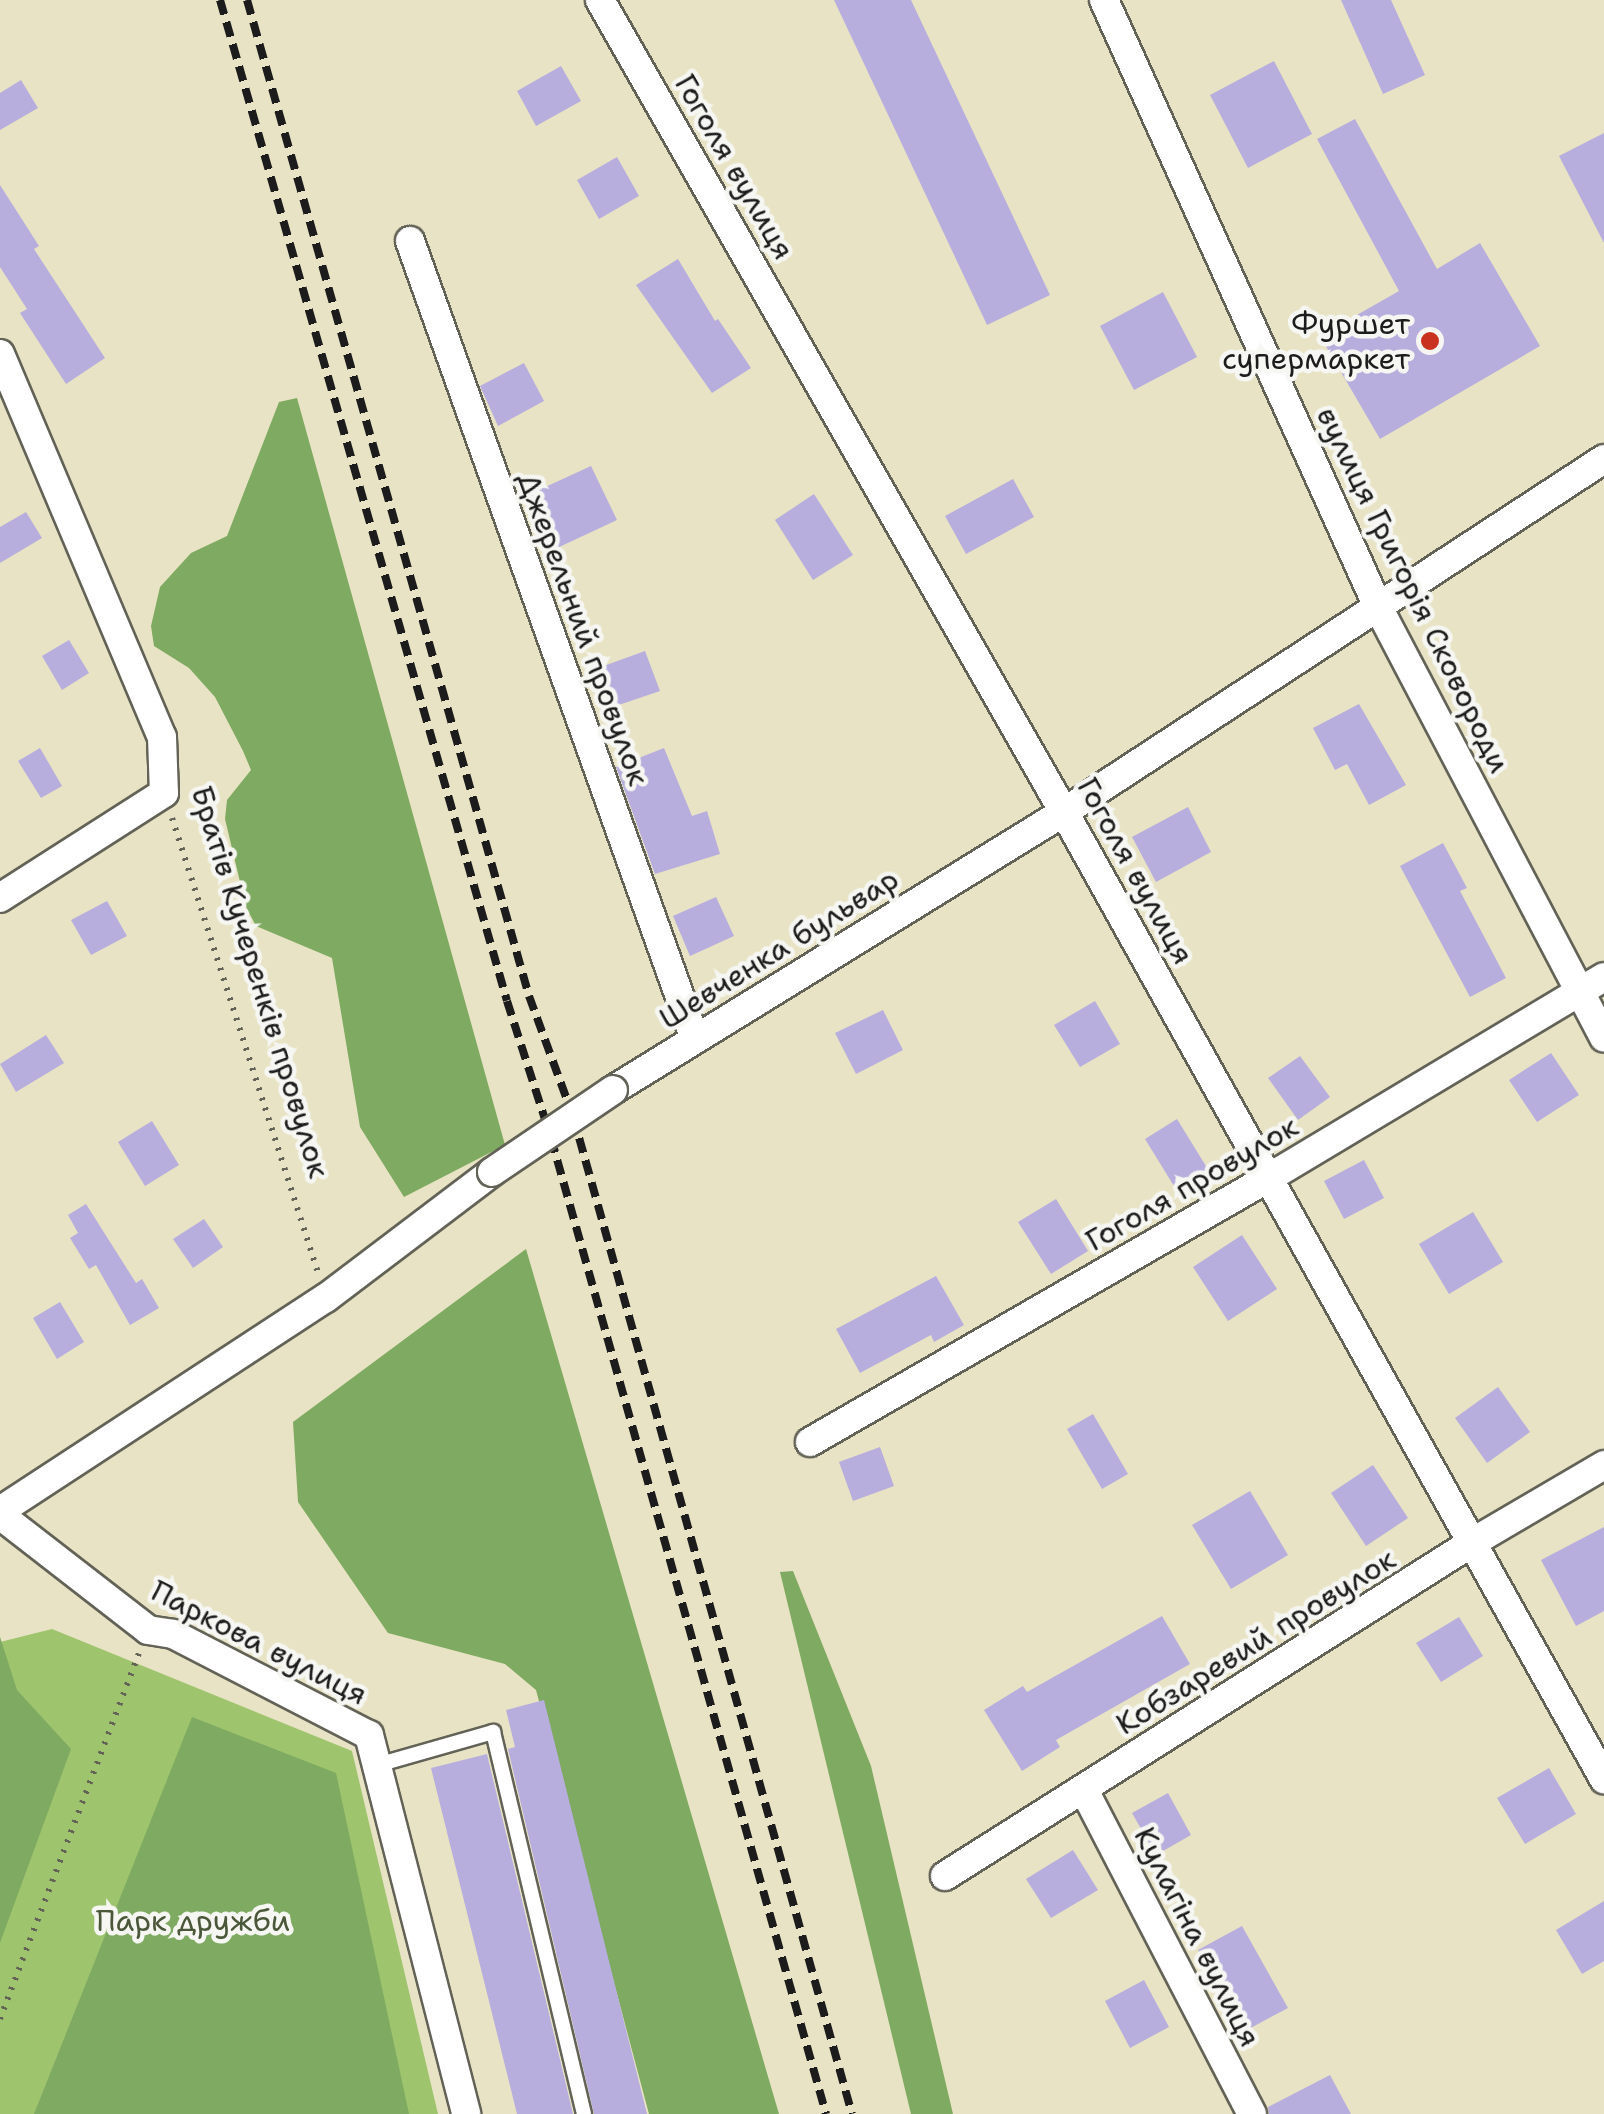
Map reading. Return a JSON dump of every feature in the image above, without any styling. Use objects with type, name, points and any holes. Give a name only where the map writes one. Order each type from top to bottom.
[{"type":"street","name":"Гоголя вулиця","points":[[600,0],[1270,1177],[1604,1780]]},
{"type":"street","name":"вулиця Григорія Сковороди","points":[[1104,0],[1379,609],[1604,1038]]},
{"type":"street","name":"Джерельний провулок","points":[[410,241],[695,1039]]},
{"type":"street","name":"Братів Кучеренків провулок","points":[[0,354],[162,737],[164,793]]},
{"type":"street","name":"Шевченка бульвар","points":[[0,1513],[326,1298],[492,1172],[612,1090],[1064,812],[1604,458]]},
{"type":"street","points":[[0,898],[164,793]]},
{"type":"street","name":"Гоголя провулок","points":[[810,1442],[1270,1177],[1604,977]]},
{"type":"street","name":"Кобзаревий провулок","points":[[945,1876],[1473,1542],[1604,1465]]},
{"type":"street","name":"Паркова вулиця","points":[[0,1513],[148,1630],[173,1634],[369,1735],[466,2114]]},
{"type":"street","name":"Кулагіна вулиця","points":[[1084,1790],[1252,2114]]},
{"type":"lane","points":[[376,1764],[493,1732],[584,2114]]},
{"type":"path","name":"Братів Кучеренків провулок","points":[[164,793],[326,1298]]},
{"type":"path","points":[[0,2019],[148,1630]]},
{"type":"green space","points":[[297,398],[505,1145],[404,1197],[360,1127],[332,958],[256,926],[246,907],[225,819],[227,800],[251,770],[243,751],[215,697],[189,668],[154,646],[151,626],[160,587],[191,553],[227,536],[279,402]]},
{"type":"green space","points":[[526,1249],[779,2114],[649,2114],[536,1690],[505,1664],[388,1633],[298,1502],[293,1422]]},
{"type":"green space","points":[[793,1571],[871,1766],[953,2114],[911,2114],[780,1572]]},
{"type":"green space","name":"Парк дружби","points":[[52,1629],[352,1751],[438,2114],[0,2114],[0,1642]]},
{"type":"green space","points":[[0,1637],[17,1690],[71,1749],[0,1943]]},
{"type":"green space","points":[[192,1717],[336,1773],[409,2114],[34,2114]]},
{"type":"building","points":[[834,0],[911,0],[1050,295],[987,325]]},
{"type":"building","points":[[1341,0],[1391,0],[1425,75],[1383,94]]},
{"type":"building","points":[[1274,61],[1312,134],[1248,168],[1210,95]]},
{"type":"building","points":[[561,66],[581,101],[536,126],[517,91]]},
{"type":"building","points":[[21,80],[38,108],[0,130],[0,93]]},
{"type":"building","name":"Фуршет супермаркет","points":[[1355,119],[1437,269],[1480,243],[1540,346],[1380,439],[1320,336],[1399,291],[1317,139]]},
{"type":"building","points":[[1604,133],[1604,243],[1559,156]]},
{"type":"building","points":[[617,157],[639,196],[599,219],[577,180]]},
{"type":"building","points":[[0,185],[39,246],[34,249],[105,358],[66,384],[20,313],[27,309],[0,267]]},
{"type":"building","points":[[678,259],[715,321],[718,319],[751,368],[712,393],[636,285]]},
{"type":"building","points":[[1163,292],[1197,357],[1134,390],[1100,326]]},
{"type":"building","points":[[524,363],[544,401],[498,426],[480,386]]},
{"type":"building","points":[[591,466],[617,520],[555,549],[530,494]]},
{"type":"building","points":[[1013,479],[1034,517],[966,554],[945,516]]},
{"type":"building","points":[[814,494],[853,555],[813,580],[775,520]]},
{"type":"building","points":[[26,512],[42,538],[0,563],[0,527]]},
{"type":"building","points":[[69,640],[89,673],[62,690],[42,656]]},
{"type":"building","points":[[645,651],[660,691],[601,711],[587,672]]},
{"type":"building","points":[[1359,704],[1406,785],[1369,805],[1347,764],[1335,770],[1313,728]]},
{"type":"building","points":[[40,748],[62,786],[41,798],[18,761]]},
{"type":"building","points":[[664,748],[692,816],[707,811],[720,854],[655,874],[616,767]]},
{"type":"building","points":[[1188,807],[1211,852],[1156,882],[1132,837]]},
{"type":"building","points":[[1443,843],[1467,888],[1460,891],[1506,978],[1470,997],[1400,866]]},
{"type":"building","points":[[716,897],[734,936],[690,956],[673,916]]},
{"type":"building","points":[[107,901],[127,936],[91,955],[71,920]]},
{"type":"building","points":[[1095,1001],[1120,1044],[1080,1067],[1054,1025]]},
{"type":"building","points":[[883,1010],[903,1050],[856,1074],[835,1033]]},
{"type":"building","points":[[46,1035],[64,1063],[16,1092],[0,1064]]},
{"type":"building","points":[[1551,1053],[1579,1095],[1537,1122],[1509,1080]]},
{"type":"building","points":[[1300,1056],[1330,1097],[1298,1120],[1268,1078]]},
{"type":"building","points":[[1177,1119],[1209,1171],[1177,1191],[1145,1139]]},
{"type":"building","points":[[152,1121],[179,1165],[145,1186],[118,1142]]},
{"type":"building","points":[[1364,1160],[1384,1198],[1344,1219],[1324,1181]]},
{"type":"building","points":[[1056,1199],[1088,1251],[1051,1274],[1018,1222]]},
{"type":"building","points":[[86,1204],[136,1283],[142,1279],[159,1308],[130,1325],[96,1265],[89,1269],[70,1238],[78,1233],[68,1215]]},
{"type":"building","points":[[1473,1212],[1503,1262],[1449,1294],[1419,1244]]},
{"type":"building","points":[[204,1219],[223,1247],[193,1268],[173,1239]]},
{"type":"building","points":[[1242,1235],[1277,1289],[1228,1321],[1193,1267]]},
{"type":"building","points":[[936,1276],[964,1325],[934,1342],[931,1335],[860,1373],[836,1329]]},
{"type":"building","points":[[60,1302],[84,1342],[57,1359],[33,1318]]},
{"type":"building","points":[[1498,1387],[1530,1432],[1487,1463],[1455,1418]]},
{"type":"building","points":[[1093,1414],[1128,1474],[1102,1489],[1067,1429]]},
{"type":"building","points":[[880,1447],[894,1486],[853,1501],[839,1462]]},
{"type":"building","points":[[1373,1465],[1408,1518],[1366,1546],[1331,1493]]},
{"type":"building","points":[[1250,1491],[1288,1555],[1231,1589],[1192,1525]]},
{"type":"building","points":[[1604,1527],[1604,1611],[1576,1626],[1541,1560]]},
{"type":"building","points":[[1162,1616],[1190,1664],[1056,1740],[1060,1747],[1022,1771],[984,1710],[1023,1686],[1027,1692]]},
{"type":"building","points":[[1459,1617],[1483,1656],[1441,1682],[1416,1643]]},
{"type":"building","points":[[544,1700],[647,2114],[594,2114],[508,1749],[515,1747],[506,1710]]},
{"type":"building","points":[[487,1754],[573,2114],[517,2114],[431,1768]]},
{"type":"building","points":[[1549,1768],[1576,1814],[1525,1844],[1497,1798]]},
{"type":"building","points":[[1168,1793],[1191,1835],[1156,1855],[1132,1813]]},
{"type":"building","points":[[1073,1850],[1098,1890],[1051,1918],[1026,1879]]},
{"type":"building","points":[[1604,1901],[1604,1961],[1582,1974],[1556,1930]]},
{"type":"building","points":[[1242,1926],[1288,2008],[1243,2032],[1198,1950]]},
{"type":"building","points":[[1144,1980],[1169,2027],[1130,2048],[1105,2001]]},
{"type":"building","points":[[1330,2075],[1351,2114],[1269,2114],[1268,2107]]},
{"type":"railway","points":[[220,0],[507,1001],[551,1138],[826,2114]]},
{"type":"railway","points":[[247,0],[529,996],[573,1116],[852,2114]]},
{"type":"place","name":"Фуршет супермаркет","points":[[1430,341]]}]
